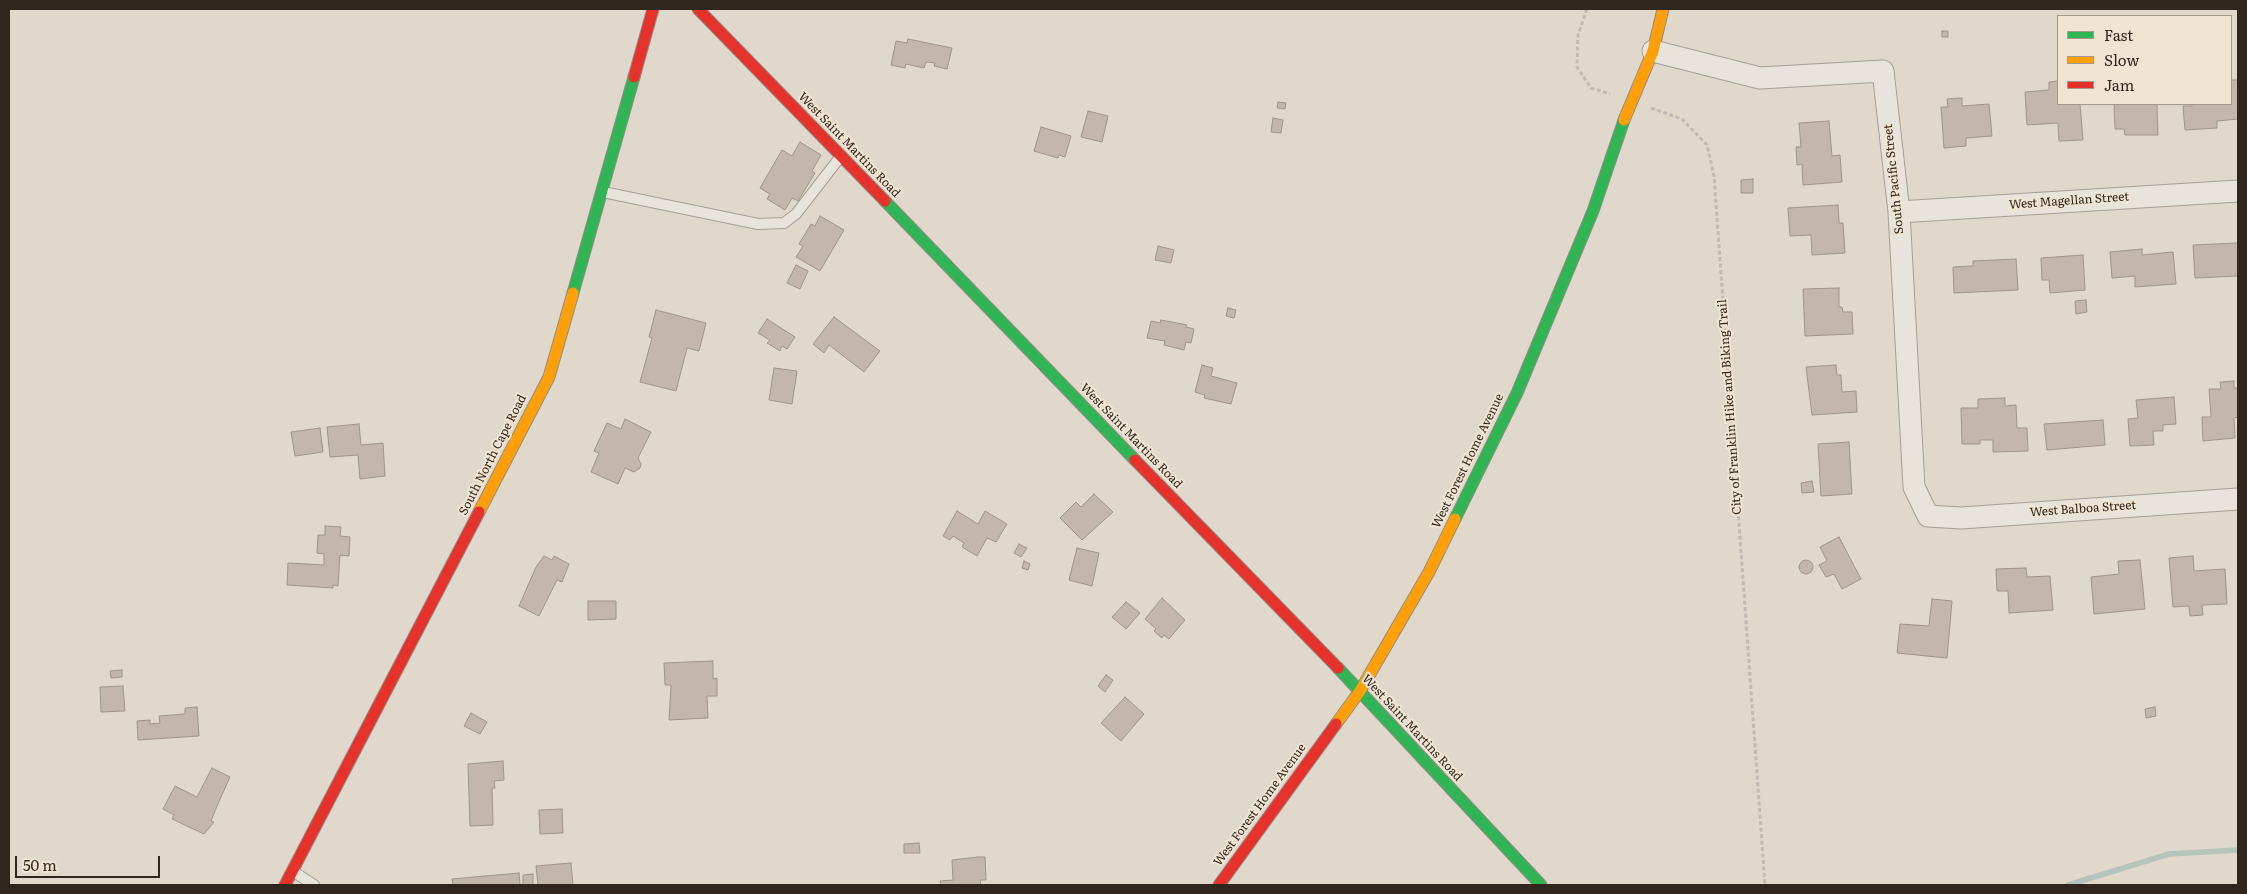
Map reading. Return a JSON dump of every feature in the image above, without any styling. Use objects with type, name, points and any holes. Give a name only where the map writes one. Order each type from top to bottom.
[{"type":"street","name":"South North Cape Road","points":[[285,885],[294,871],[549,377],[653,9]]},
{"type":"street","name":"West Saint Martins Road","points":[[698,9],[1360,691],[1541,885]]},
{"type":"street","name":"West Forest Home Avenue","points":[[1219,885],[1360,691],[1428,572],[1517,394],[1593,211],[1631,101],[1653,51],[1663,9]]},
{"type":"street","name":"South Pacific Street","points":[[1653,51],[1760,78],[1883,71],[1899,212],[1914,487],[1928,516]]},
{"type":"street","name":"West Magellan Street","points":[[1899,212],[2238,190]]},
{"type":"street","name":"West Balboa Street","points":[[1928,516],[1961,518],[2238,499]]},
{"type":"lane","points":[[602,192],[758,224],[784,223],[796,214],[841,156]]},
{"type":"lane","points":[[294,871],[314,885]]},
{"type":"path","name":"City of Franklin Hike and Biking Trail","points":[[1587,9],[1578,36],[1577,67],[1591,88],[1682,119],[1707,145],[1714,176],[1765,885]]},
{"type":"building","points":[[1942,31],[1948,31],[1948,37],[1942,37]]},
{"type":"building","points":[[908,39],[952,48],[947,69],[934,66],[935,63],[926,62],[924,68],[906,64],[905,68],[891,65],[896,41],[907,43]]},
{"type":"building","points":[[2232,80],[2238,80],[2238,119],[2217,121],[2217,128],[2185,130],[2183,106],[2232,105]]},
{"type":"building","points":[[2057,81],[2057,105],[2080,105],[2083,140],[2059,141],[2058,123],[2027,125],[2025,92],[2049,90],[2049,82]]},
{"type":"building","points":[[1962,98],[1962,106],[1989,104],[1992,136],[1966,138],[1966,146],[1944,148],[1941,107],[1948,107],[1947,99]]},
{"type":"building","points":[[1278,102],[1286,103],[1285,109],[1277,108]]},
{"type":"building","points":[[2114,105],[2157,105],[2158,135],[2125,135],[2124,129],[2115,129]]},
{"type":"building","points":[[1088,111],[1108,116],[1102,142],[1081,137]]},
{"type":"building","points":[[1273,118],[1283,120],[1281,133],[1271,132]]},
{"type":"building","points":[[1829,121],[1832,156],[1840,155],[1842,182],[1803,185],[1802,164],[1797,165],[1796,147],[1801,147],[1799,123]]},
{"type":"building","points":[[1041,127],[1071,136],[1065,157],[1059,155],[1058,158],[1034,151]]},
{"type":"building","points":[[800,142],[821,155],[812,171],[815,173],[798,201],[792,198],[785,210],[767,199],[770,194],[760,188],[782,150],[792,156]]},
{"type":"building","points":[[1753,179],[1753,193],[1741,193],[1741,180]]},
{"type":"building","points":[[1838,205],[1839,223],[1843,223],[1845,253],[1812,255],[1811,235],[1790,236],[1788,208]]},
{"type":"building","points":[[820,216],[844,230],[820,271],[796,257],[803,246],[799,244],[811,224],[815,226]]},
{"type":"building","points":[[2238,243],[2238,276],[2195,278],[2193,245]]},
{"type":"building","points":[[1158,246],[1174,250],[1171,263],[1155,260]]},
{"type":"building","points":[[2142,249],[2142,255],[2173,252],[2176,284],[2135,287],[2135,276],[2112,278],[2110,252]]},
{"type":"building","points":[[2083,255],[2085,290],[2050,293],[2049,280],[2042,280],[2041,258]]},
{"type":"building","points":[[2016,259],[2018,290],[1954,293],[1953,267],[1973,266],[1973,261]]},
{"type":"building","points":[[796,265],[808,271],[800,289],[787,283]]},
{"type":"building","points":[[1839,288],[1839,307],[1842,307],[1843,312],[1852,312],[1853,334],[1805,336],[1803,289]]},
{"type":"building","points":[[2086,300],[2087,312],[2076,314],[2075,301]]},
{"type":"building","points":[[1228,308],[1236,310],[1234,318],[1226,316]]},
{"type":"building","points":[[656,310],[706,323],[699,351],[687,348],[676,391],[640,382],[652,338],[649,337]]},
{"type":"building","points":[[834,317],[880,351],[864,372],[829,345],[824,353],[813,344]]},
{"type":"building","points":[[767,319],[795,337],[787,349],[782,346],[780,351],[767,343],[770,340],[758,333]]},
{"type":"building","points":[[1161,320],[1187,325],[1186,327],[1194,329],[1191,343],[1186,342],[1184,350],[1164,345],[1165,341],[1147,338],[1151,321],[1160,323]]},
{"type":"building","points":[[1202,365],[1213,368],[1211,376],[1237,383],[1231,404],[1204,398],[1205,395],[1195,392]]},
{"type":"building","points":[[1836,365],[1837,375],[1841,375],[1842,392],[1856,391],[1857,412],[1812,415],[1806,367]]},
{"type":"building","points":[[774,368],[797,371],[792,404],[769,400]]},
{"type":"building","points":[[2234,381],[2234,388],[2238,388],[2238,417],[2234,418],[2235,438],[2203,441],[2202,417],[2211,417],[2209,389],[2221,389],[2220,382]]},
{"type":"building","points":[[2174,397],[2176,424],[2163,425],[2163,431],[2153,431],[2154,445],[2130,446],[2128,419],[2138,418],[2136,400]]},
{"type":"building","points":[[2005,398],[2005,406],[2016,405],[2017,428],[2027,428],[2028,451],[1993,452],[1993,440],[1980,440],[1980,444],[1962,444],[1961,408],[1978,408],[1978,399]]},
{"type":"building","points":[[625,419],[651,432],[638,458],[641,464],[640,468],[634,472],[625,468],[618,484],[591,472],[599,453],[594,451],[607,423],[621,429]]},
{"type":"building","points":[[2103,420],[2105,445],[2047,450],[2044,424]]},
{"type":"building","points":[[359,424],[361,445],[383,443],[385,476],[360,479],[358,455],[330,457],[327,427]]},
{"type":"building","points":[[320,428],[323,452],[295,456],[291,432]]},
{"type":"building","points":[[1849,442],[1852,494],[1821,496],[1818,444]]},
{"type":"building","points":[[1812,481],[1814,492],[1802,493],[1801,483]]},
{"type":"building","points":[[1094,494],[1113,512],[1082,540],[1060,518],[1076,502],[1081,507]]},
{"type":"building","points":[[957,511],[978,524],[985,511],[1007,524],[996,542],[987,538],[977,556],[962,547],[964,543],[953,536],[950,540],[943,536]]},
{"type":"building","points":[[325,526],[341,527],[340,536],[350,537],[349,556],[340,555],[338,586],[333,585],[333,588],[287,585],[288,563],[324,565],[324,554],[317,553],[318,535],[325,535]]},
{"type":"building","points":[[1839,537],[1861,579],[1842,589],[1834,574],[1826,577],[1819,565],[1827,561],[1820,547]]},
{"type":"building","points":[[1019,544],[1027,548],[1021,557],[1014,553]]},
{"type":"building","points":[[1077,548],[1099,553],[1092,586],[1069,580]]},
{"type":"building","points":[[544,556],[552,560],[554,556],[569,564],[562,582],[557,580],[539,616],[519,606],[536,567]]},
{"type":"building","points":[[2193,556],[2194,571],[2225,569],[2227,604],[2202,605],[2203,615],[2190,616],[2189,606],[2173,607],[2169,558]]},
{"type":"building","points":[[1806,560],[1811,562],[1813,567],[1811,572],[1806,574],[1801,572],[1799,567],[1801,562]]},
{"type":"building","points":[[2140,560],[2145,609],[2094,614],[2091,577],[2119,574],[2118,561]]},
{"type":"building","points":[[1024,561],[1030,564],[1028,570],[1022,568]]},
{"type":"building","points":[[2026,568],[2027,577],[2050,576],[2053,610],[2009,613],[2008,591],[1997,591],[1996,569]]},
{"type":"building","points":[[1162,598],[1185,620],[1169,639],[1164,635],[1162,638],[1154,631],[1156,629],[1145,619]]},
{"type":"building","points":[[1932,599],[1952,601],[1947,658],[1897,653],[1900,624],[1929,626]]},
{"type":"building","points":[[588,601],[616,601],[616,619],[588,620]]},
{"type":"building","points":[[1126,602],[1140,613],[1126,629],[1112,617]]},
{"type":"building","points":[[713,661],[713,679],[717,678],[717,696],[707,696],[708,718],[669,720],[671,685],[665,685],[664,663]]},
{"type":"building","points":[[122,670],[122,677],[111,678],[110,671]]},
{"type":"building","points":[[1106,675],[1113,680],[1105,692],[1098,686]]},
{"type":"building","points":[[123,686],[125,711],[101,712],[100,687]]},
{"type":"building","points":[[1125,697],[1144,714],[1121,741],[1101,723]]},
{"type":"building","points":[[197,707],[199,736],[138,740],[137,721],[150,720],[150,724],[160,723],[159,716],[185,714],[185,708]]},
{"type":"building","points":[[2155,707],[2156,716],[2146,718],[2145,709]]},
{"type":"building","points":[[471,713],[487,722],[480,734],[464,726]]},
{"type":"building","points":[[503,761],[504,780],[494,781],[495,788],[492,788],[493,825],[470,826],[468,764]]},
{"type":"building","points":[[212,768],[230,777],[211,821],[214,822],[204,834],[172,819],[174,815],[163,809],[175,786],[197,797]]},
{"type":"building","points":[[562,809],[563,833],[540,834],[539,810]]},
{"type":"building","points":[[919,843],[920,853],[904,853],[904,844]]},
{"type":"building","points":[[985,857],[986,880],[980,880],[981,885],[941,885],[940,881],[953,880],[952,860]]},
{"type":"building","points":[[571,863],[573,885],[538,885],[536,866]]},
{"type":"building","points":[[519,873],[520,885],[453,885],[452,879]]},
{"type":"building","points":[[533,874],[533,885],[523,885],[523,875]]},
{"type":"waterway","points":[[2068,885],[2169,854],[2238,850]]},
{"type":"traffic: fast","points":[[573,293],[634,77]]},
{"type":"traffic: fast","points":[[1455,519],[1517,393],[1593,211],[1624,120]]},
{"type":"traffic: fast","points":[[885,201],[1135,460]]},
{"type":"traffic: fast","points":[[1338,668],[1541,885]]},
{"type":"traffic: slow","points":[[1624,120],[1653,51],[1663,9]]},
{"type":"traffic: slow","points":[[479,512],[549,377],[573,293]]},
{"type":"traffic: slow","points":[[1336,724],[1360,691],[1429,572],[1455,519]]},
{"type":"traffic: jam","points":[[634,77],[653,9]]},
{"type":"traffic: jam","points":[[698,9],[885,201]]},
{"type":"traffic: jam","points":[[1135,460],[1338,668]]},
{"type":"traffic: jam","points":[[285,885],[479,512]]},
{"type":"traffic: jam","points":[[1219,885],[1336,724]]}]
